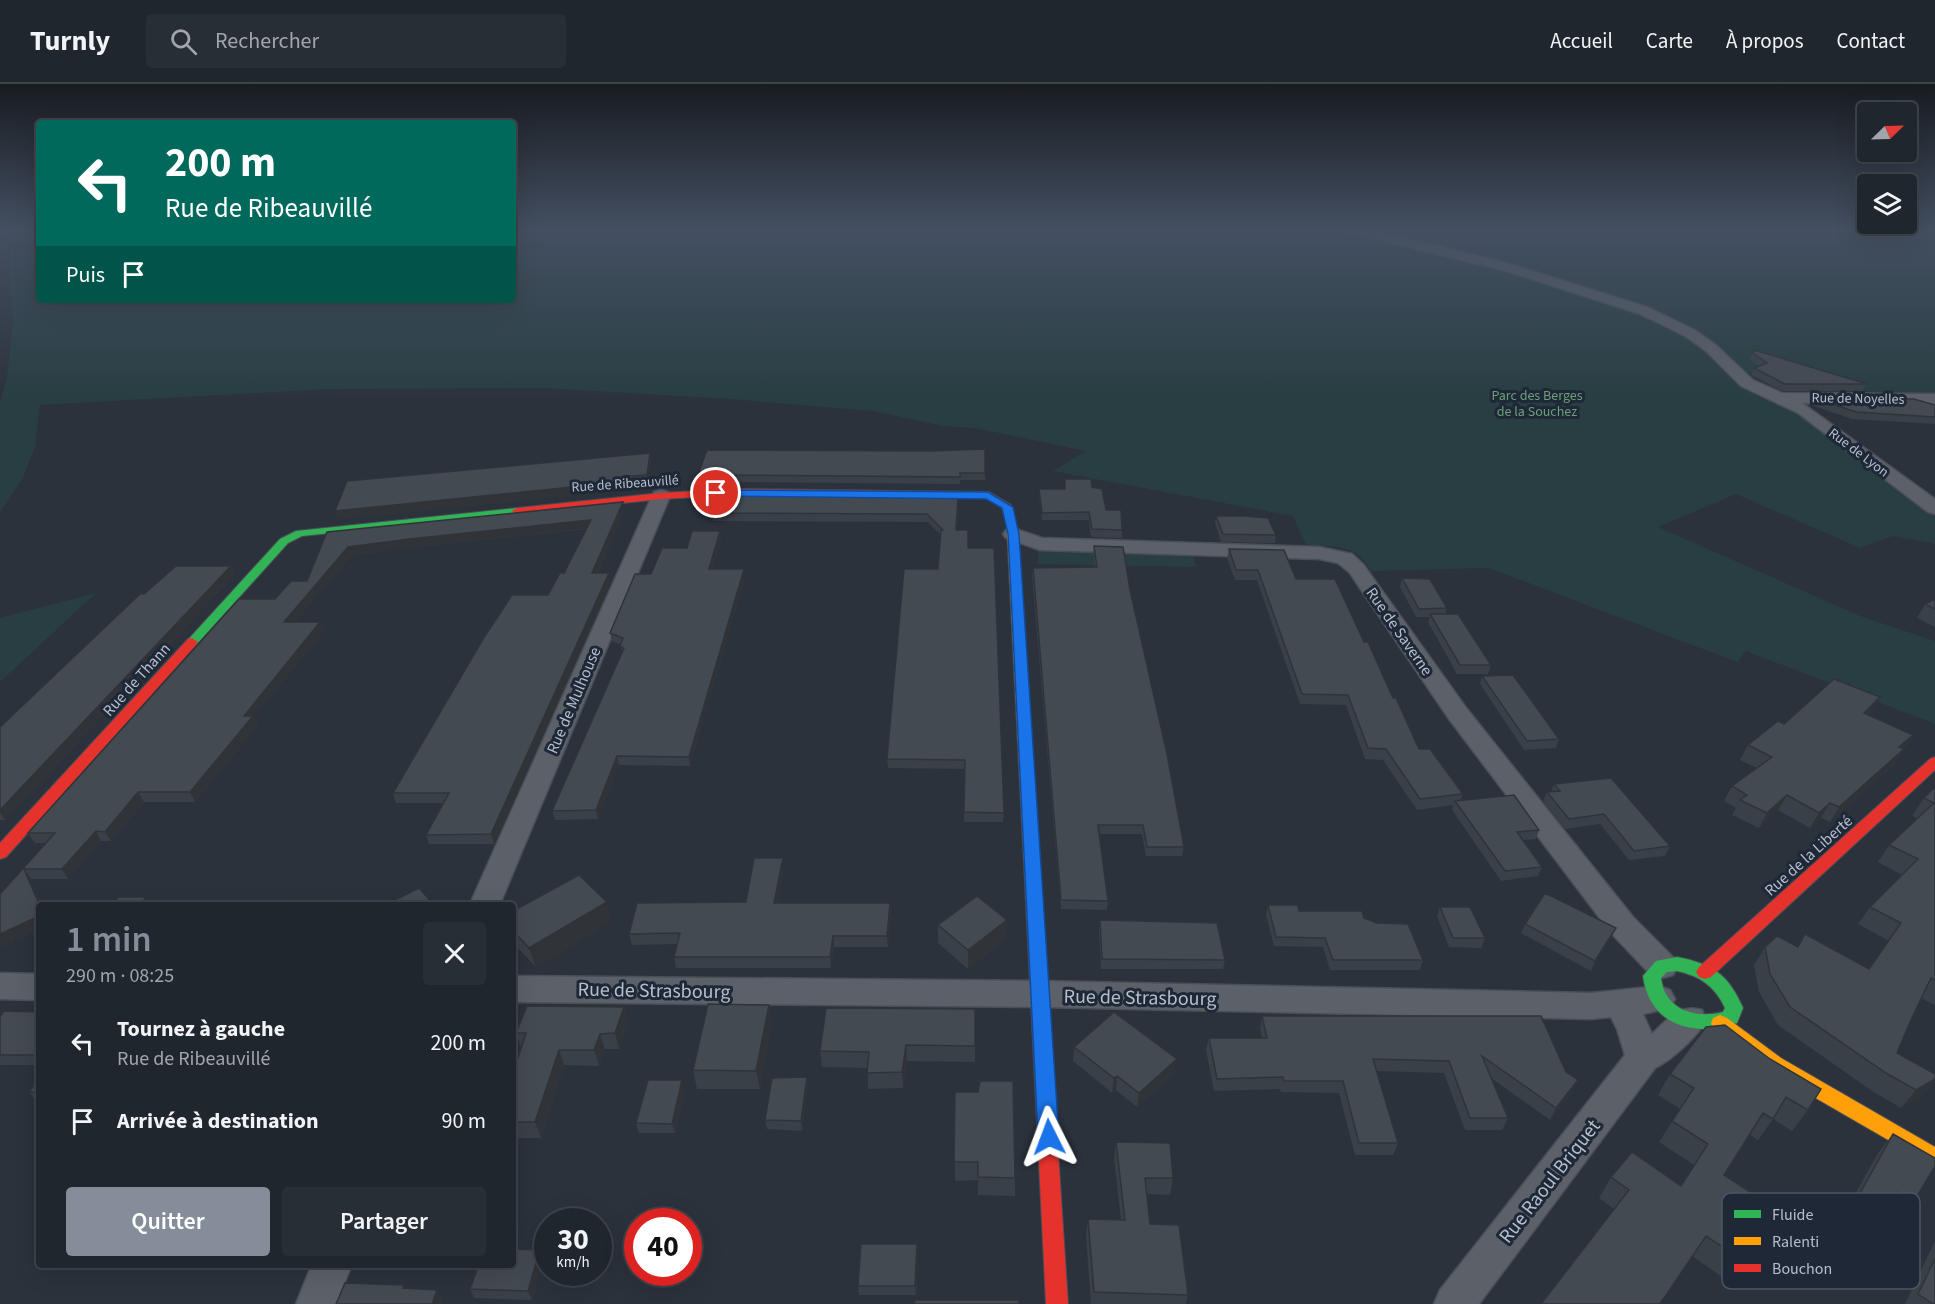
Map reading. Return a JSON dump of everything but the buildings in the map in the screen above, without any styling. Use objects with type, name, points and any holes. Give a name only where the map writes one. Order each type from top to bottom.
[{"type":"street","name":"Rue de Lyon","points":[[1570,287],[1642,310],[1690,333],[1711,348],[1747,382],[1804,410],[1935,508]]},
{"type":"street","name":"Rue de Noyelles","points":[[1782,398],[1935,399]]},
{"type":"street","name":"Rue de Ribeauvillé","points":[[300,533],[661,496],[735,492],[988,495],[1007,507],[1013,534]]},
{"type":"street","name":"Rue de Mulhouse","points":[[486,902],[661,496]]},
{"type":"street","name":"Rue de Thann","points":[[0,854],[268,558],[284,541],[300,533]]},
{"type":"street","name":"Rue de Saverne","points":[[1013,534],[1040,544],[1319,553],[1345,558],[1356,568],[1458,714],[1615,916],[1662,966]]},
{"type":"street","points":[[1013,534],[1057,1304]]},
{"type":"street","name":"Rue de la Liberté","points":[[1705,972],[1935,762]]},
{"type":"street","points":[[1705,1022],[1728,1020],[1733,1013],[1734,1006],[1725,988],[1705,972],[1686,966],[1662,966],[1652,976],[1653,991],[1678,1015],[1705,1022],[1935,1158]]},
{"type":"street","points":[[0,986],[36,987]]},
{"type":"street","name":"Rue de Strasbourg","points":[[516,989],[1041,994],[1591,1006],[1659,999]]},
{"type":"street","points":[[1620,1004],[1634,1026],[1643,1058]]},
{"type":"street","name":"Rue Raoul Briquet","points":[[1454,1304],[1643,1058],[1656,1053],[1674,1030],[1705,1022]]},
{"type":"street","points":[[316,1304],[330,1268]]},
{"type":"green space","name":"Parc des Berges de la Souchez","points":[[11,287],[36,287],[36,303],[516,303],[516,287],[1935,287],[1935,393],[1869,392],[1776,363],[1734,380],[1757,396],[1797,412],[1935,517],[1935,544],[1893,536],[1860,548],[1736,494],[1658,527],[1860,616],[1935,641],[1935,724],[1746,651],[1737,662],[1489,568],[1371,571],[1359,555],[1352,551],[1344,548],[1306,545],[1293,516],[1053,471],[1086,451],[975,428],[943,426],[873,411],[730,399],[545,388],[329,389],[40,405],[35,447],[23,478],[0,512],[0,403],[7,376],[13,324]]},
{"type":"green space","points":[[1038,550],[1193,553],[1196,567],[1038,564]]},
{"type":"green space","points":[[96,593],[0,682],[0,618]]},
{"type":"traffic: fast","points":[[192,642],[284,541],[300,533],[517,511]]},
{"type":"traffic: fast","points":[[1677,964],[1705,972],[1719,983],[1734,1008],[1730,1018],[1710,1022],[1688,1020],[1678,1016],[1661,1003],[1654,992],[1652,976],[1662,966],[1677,964]]},
{"type":"traffic: slow","points":[[1012,528],[1035,922]]},
{"type":"traffic: slow","points":[[1720,1023],[1774,1064],[1935,1158]]},
{"type":"traffic: jam","points":[[517,511],[661,496],[734,492],[989,495],[1007,507],[1012,528]]},
{"type":"traffic: jam","points":[[0,853],[192,642]]},
{"type":"traffic: jam","points":[[1705,972],[1935,762]]},
{"type":"traffic: jam","points":[[1035,922],[1057,1304]]},
{"type":"route","points":[[716,493],[988,495],[1007,507],[1013,534],[1049,1137]]}]
